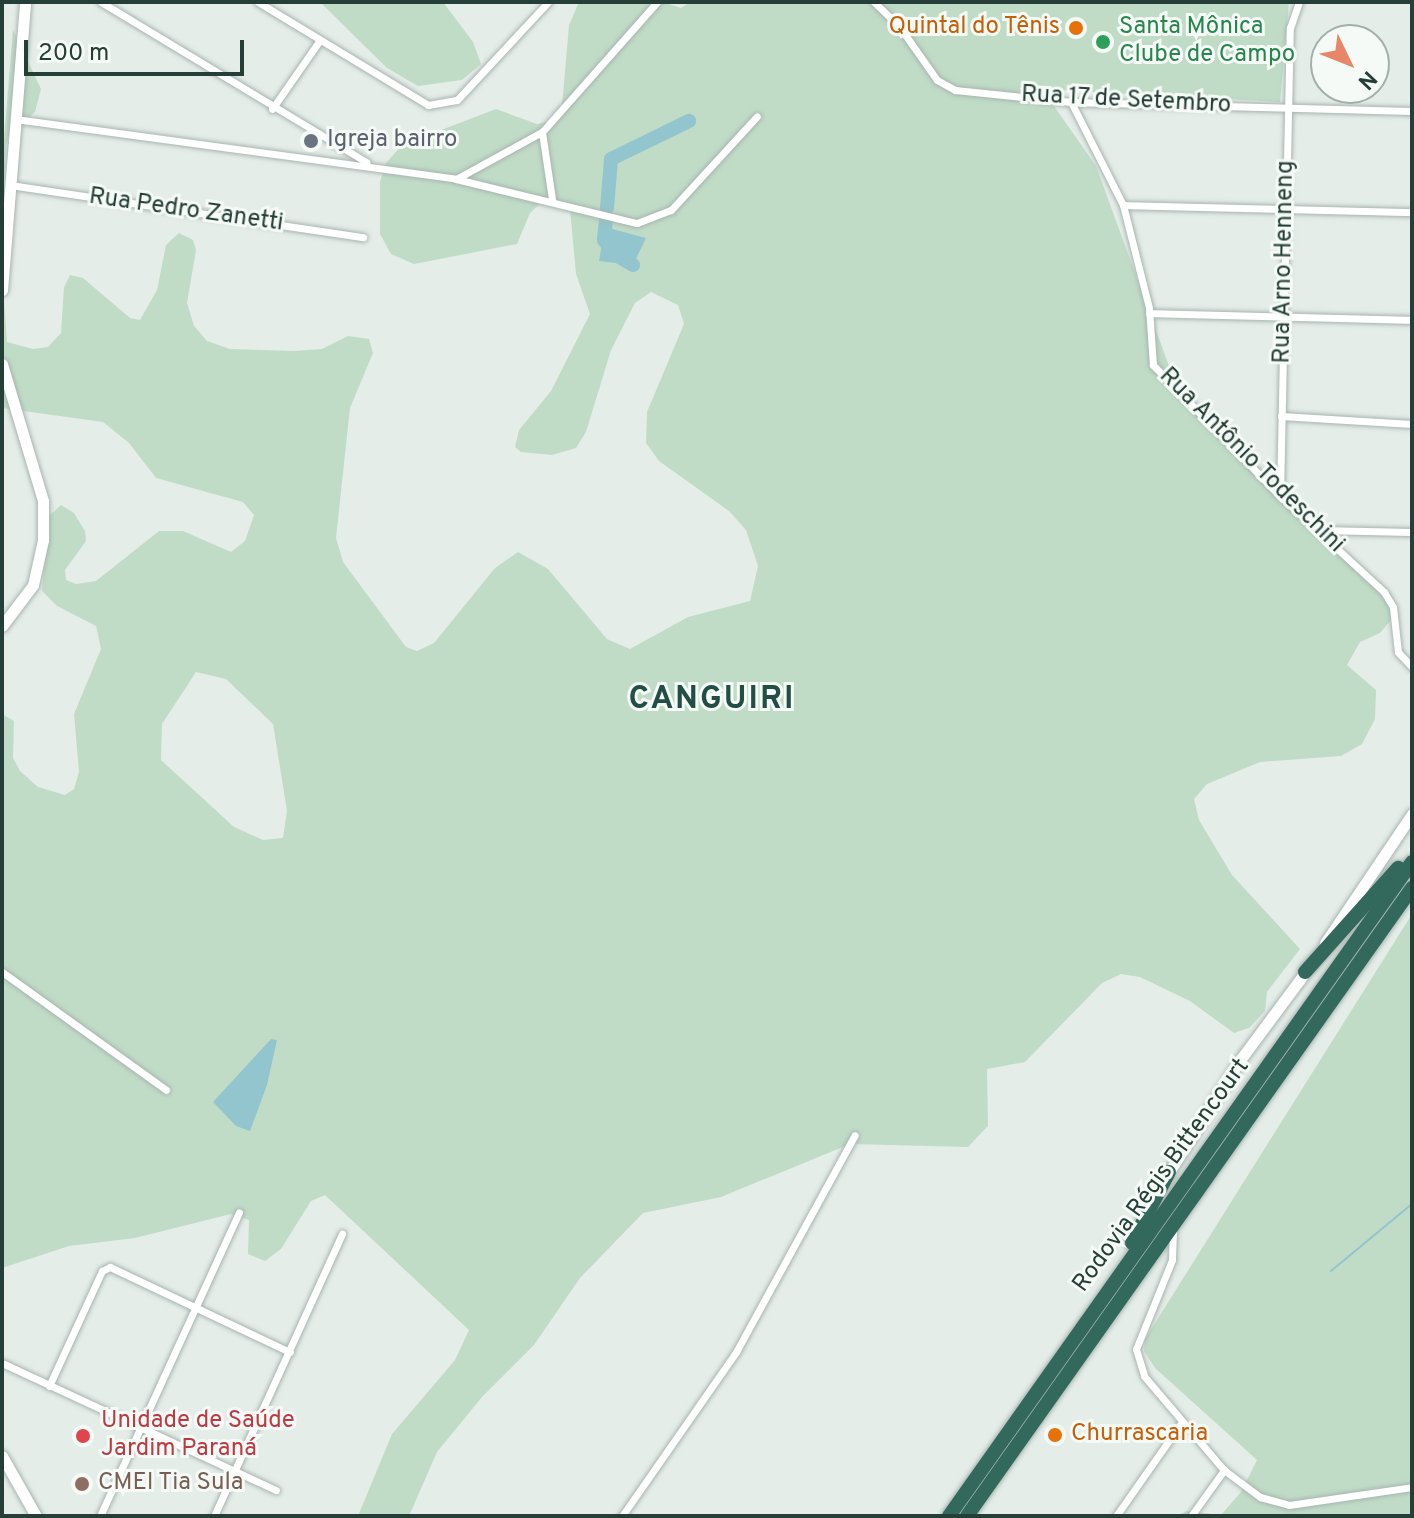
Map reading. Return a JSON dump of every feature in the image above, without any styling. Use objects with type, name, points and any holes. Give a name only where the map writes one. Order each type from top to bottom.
[{"type":"highway","points":[[1305,972],[1412,853]]},
{"type":"highway","name":"Rodovia Régis Bittencourt","points":[[949,1516],[1412,862]]},
{"type":"highway","name":"Rodovia Régis Bittencourt","points":[[967,1516],[1412,888]]},
{"type":"highway","points":[[1113,1281],[1169,1172]]},
{"type":"main road","points":[[2,290],[25,2]]},
{"type":"main road","points":[[2,364],[43,501],[43,540],[33,585],[2,626]]},
{"type":"main road","points":[[1169,1172],[1240,1060],[1305,972],[1412,814]]},
{"type":"main road","points":[[2,1456],[36,1516]]},
{"type":"street","points":[[101,2],[272,109],[372,166]]},
{"type":"street","points":[[258,2],[428,105],[457,100],[548,2]]},
{"type":"street","points":[[456,179],[542,132],[657,2]]},
{"type":"street","name":"Rua Arno Henneng","points":[[1280,496],[1290,28],[1299,2]]},
{"type":"street","name":"Rua 17 de Setembro","points":[[876,4],[937,80],[955,90],[1071,102],[1412,111]]},
{"type":"street","points":[[272,109],[320,40]]},
{"type":"street","name":"Rua Antônio Todeschini","points":[[1071,102],[1123,205],[1149,313],[1148,342],[1164,380],[1280,496],[1384,592],[1393,607],[1398,652],[1412,667]]},
{"type":"street","points":[[15,119],[456,179],[552,199],[637,223],[671,210],[757,116]]},
{"type":"street","points":[[542,132],[552,199]]},
{"type":"street","name":"Rua Pedro Zanetti","points":[[10,185],[363,237]]},
{"type":"street","points":[[1123,205],[1412,212]]},
{"type":"street","points":[[1149,313],[1284,319],[1412,320]]},
{"type":"street","points":[[1281,416],[1412,424]]},
{"type":"street","points":[[1319,530],[1412,532]]},
{"type":"street","points":[[2,972],[166,1090]]},
{"type":"street","points":[[622,1516],[736,1352],[855,1135]]},
{"type":"street","points":[[100,1516],[239,1212]]},
{"type":"street","points":[[1174,1224],[1172,1260],[1136,1349],[1144,1376],[1181,1423],[1224,1470],[1260,1497],[1289,1505],[1412,1487]]},
{"type":"street","points":[[214,1516],[342,1234]]},
{"type":"street","points":[[49,1386],[102,1271],[110,1267],[290,1352]]},
{"type":"street","points":[[2,1363],[139,1430],[276,1490]]},
{"type":"street","points":[[1116,1516],[1181,1423]]},
{"type":"street","points":[[1191,1516],[1224,1470]]},
{"type":"green space","points":[[320,2],[443,2],[473,42],[481,64],[462,80],[418,86],[387,68]]},
{"type":"green space","points":[[579,2],[663,2],[681,8],[690,2],[1289,2],[1280,102],[1019,88],[1054,106],[1096,166],[1177,388],[1380,586],[1392,606],[1391,620],[1380,633],[1360,642],[1347,665],[1376,690],[1375,719],[1362,744],[1341,756],[1260,762],[1207,784],[1194,799],[1199,820],[1232,875],[1300,949],[1267,992],[1265,1011],[1249,1028],[1234,1033],[1190,1001],[1140,977],[1121,974],[1102,983],[1025,1062],[987,1069],[988,1126],[968,1147],[850,1144],[721,1197],[643,1213],[580,1278],[534,1345],[482,1397],[437,1452],[409,1516],[358,1516],[392,1434],[455,1360],[469,1330],[325,1195],[311,1201],[281,1249],[265,1261],[248,1254],[249,1220],[231,1214],[135,1238],[69,1246],[2,1268],[2,714],[14,721],[13,758],[20,771],[38,787],[65,795],[74,789],[79,772],[74,714],[101,649],[96,626],[57,606],[42,591],[49,516],[61,505],[74,513],[85,531],[86,541],[65,570],[66,580],[76,584],[96,581],[159,531],[183,531],[231,552],[245,541],[254,515],[243,502],[156,478],[129,443],[103,422],[2,408],[2,269],[7,342],[33,349],[48,347],[61,333],[64,287],[70,275],[83,278],[130,318],[140,320],[157,290],[166,245],[179,233],[193,240],[196,250],[187,303],[194,326],[207,341],[230,349],[294,351],[322,349],[348,336],[369,339],[373,353],[350,408],[336,538],[343,562],[406,647],[417,651],[434,643],[495,568],[518,552],[548,569],[607,639],[630,649],[688,617],[750,601],[758,566],[746,530],[729,511],[659,461],[646,443],[647,412],[684,324],[678,305],[651,292],[635,303],[611,350],[586,432],[576,448],[552,455],[521,452],[515,447],[519,430],[551,391],[590,314],[576,274],[570,209],[561,201],[544,200],[530,213],[517,244],[414,264],[391,254],[380,234],[380,182],[386,163],[402,145],[496,109],[537,124],[547,122],[562,106],[569,25]],"holes":[[[196,672],[226,679],[273,724],[287,811],[283,838],[263,840],[234,827],[161,760],[162,724]]]},
{"type":"green space","points":[[13,30],[41,89],[35,112],[10,133],[6,145],[2,229],[2,163]]},
{"type":"green space","points":[[1412,914],[1412,1516],[1176,1516],[1187,1511],[1221,1515],[1241,1492],[1257,1460],[1155,1368],[1144,1351],[1145,1339]]},
{"type":"water","points":[[605,227],[646,238],[633,265],[599,261]]},
{"type":"water","points":[[271,1039],[277,1040],[267,1085],[250,1131],[236,1126],[213,1102]]},
{"type":"waterway","points":[[607,208],[611,159],[689,121]]},
{"type":"waterway","points":[[606,220],[604,240],[614,254],[633,265]]},
{"type":"waterway","points":[[1331,1271],[1412,1204]]},
{"type":"place","name":"Quintal do Tênis","points":[[1076,28]]},
{"type":"place","name":"Santa Mônica Clube de Campo","points":[[1103,42]]},
{"type":"place","name":"Igreja bairro","points":[[311,141]]},
{"type":"place","name":"Churrascaria","points":[[1055,1435]]},
{"type":"place","name":"Unidade de Saúde Jardim Paraná","points":[[83,1436]]},
{"type":"place","name":"CMEI Tia Sula","points":[[82,1484]]},
{"type":"district","name":"CANGUIRI","points":[[712,700]]}]
